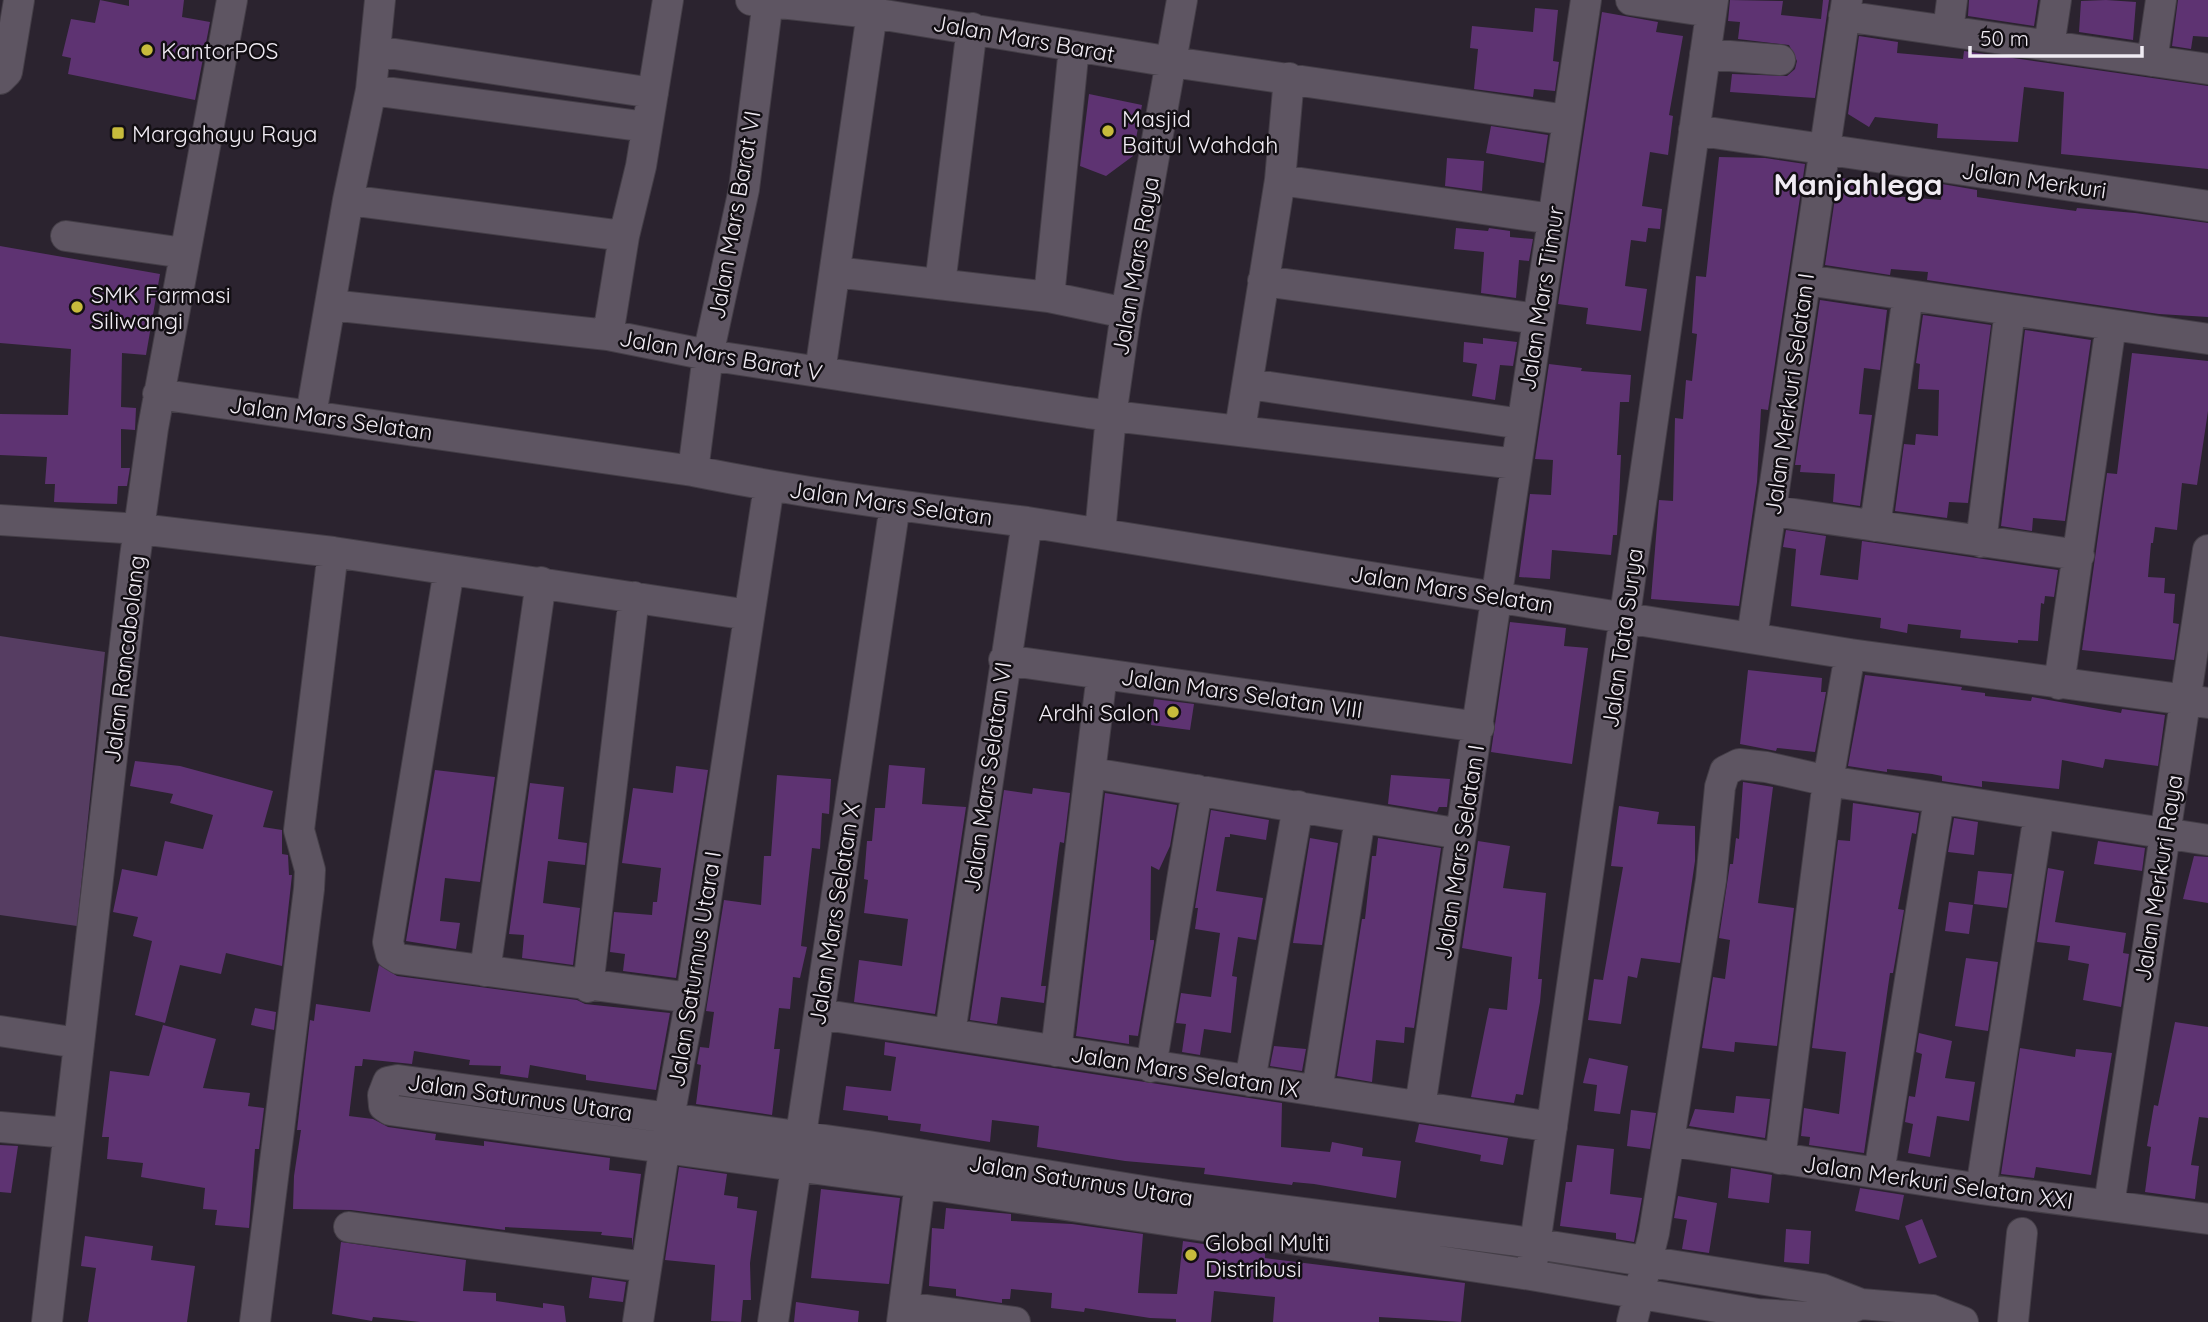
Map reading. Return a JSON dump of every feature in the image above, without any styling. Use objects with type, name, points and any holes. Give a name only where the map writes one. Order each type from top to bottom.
[{"type":"street","points":[[0,79],[7,72],[19,0]]},
{"type":"street","name":"Jalan Rancabolang","points":[[47,1322],[78,1043],[158,394],[232,0]]},
{"type":"street","points":[[311,415],[370,90],[380,0]]},
{"type":"street","points":[[608,335],[668,0]]},
{"type":"street","name":"Jalan Mars Raya","points":[[1100,533],[1111,416],[1126,313],[1182,0]]},
{"type":"street","name":"Jalan Mars Timur","points":[[1497,596],[1586,0]]},
{"type":"street","points":[[1631,0],[1712,6]]},
{"type":"street","points":[[1948,31],[1952,0]]},
{"type":"street","points":[[2049,46],[2056,0]]},
{"type":"street","points":[[2152,61],[2161,0]]},
{"type":"street","name":"Jalan Mars Barat","points":[[762,1],[872,13],[1171,62],[1567,120]]},
{"type":"street","name":"Jalan Mars Barat VI","points":[[692,471],[708,355],[744,189],[762,1]]},
{"type":"street","name":"Jalan Tata Surya","points":[[1531,1276],[1712,6]]},
{"type":"street","points":[[1846,8],[1948,31],[2208,69]]},
{"type":"street","name":"Jalan Merkuri Selatan I","points":[[1752,637],[1773,512],[1846,8]]},
{"type":"street","points":[[820,372],[872,13]]},
{"type":"street","points":[[940,284],[972,28]]},
{"type":"street","points":[[1049,297],[1074,47]]},
{"type":"street","points":[[375,51],[653,93]]},
{"type":"street","points":[[1705,54],[1780,60]]},
{"type":"street","points":[[1240,429],[1280,180],[1289,78]]},
{"type":"street","points":[[370,90],[647,127]]},
{"type":"street","name":"Jalan Merkuri","points":[[1694,130],[2208,206]]},
{"type":"street","points":[[1280,180],[1553,219]]},
{"type":"street","points":[[348,200],[624,236]]},
{"type":"street","points":[[66,236],[184,253]]},
{"type":"street","points":[[835,272],[1049,297],[1126,313]]},
{"type":"street","points":[[1806,280],[2208,339]]},
{"type":"street","points":[[1263,281],[1538,319]]},
{"type":"street","points":[[1875,526],[1908,295]]},
{"type":"street","name":"Jalan Mars Barat V","points":[[330,305],[608,335],[708,355],[1111,416],[1240,429],[1516,464]]},
{"type":"street","points":[[1981,542],[2010,310]]},
{"type":"street","points":[[2059,684],[2111,326]]},
{"type":"street","points":[[1248,384],[1522,424]]},
{"type":"street","name":"Jalan Mars Selatan","points":[[158,394],[692,471],[895,505],[1100,533],[1850,654],[2197,701]]},
{"type":"street","name":"Jalan Saturnus Utara I","points":[[638,1322],[691,998],[769,486]]},
{"type":"street","name":"Jalan Mars Selatan X","points":[[773,1322],[895,505]]},
{"type":"street","points":[[1773,512],[2079,555]]},
{"type":"street","points":[[4,521],[140,528],[333,552],[749,615]]},
{"type":"street","name":"Jalan Mars Selatan VI","points":[[950,1033],[1004,660],[1027,522]]},
{"type":"street","name":"Jalan Merkuri Raya","points":[[2109,1205],[2165,833],[2197,701],[2208,550]]},
{"type":"street","points":[[255,1322],[309,889],[310,870],[299,830],[333,552]]},
{"type":"street","points":[[449,569],[388,942],[391,954],[399,959],[588,987],[691,998]]},
{"type":"street","points":[[485,971],[541,582]]},
{"type":"street","name":"Jalan Mars Selatan I","points":[[1420,1107],[1497,596]]},
{"type":"street","points":[[588,987],[635,597]]},
{"type":"street","points":[[1780,1159],[1828,780],[1850,654]]},
{"type":"street","name":"Jalan Mars Selatan VIII","points":[[1004,660],[1479,727]]},
{"type":"street","points":[[1056,1051],[1102,674]]},
{"type":"street","points":[[1632,1322],[1654,1233],[1711,880],[1720,787],[1725,771],[1739,764],[1766,766],[1828,780],[1939,799],[2208,840]]},
{"type":"street","points":[[1092,773],[1461,834]]},
{"type":"street","points":[[1151,1067],[1196,790]]},
{"type":"street","points":[[1879,1173],[1939,799]]},
{"type":"street","points":[[1250,1081],[1298,806]]},
{"type":"street","points":[[1981,1189],[2039,814]]},
{"type":"street","points":[[1317,1091],[1360,818]]},
{"type":"street","name":"Jalan Mars Selatan IX","points":[[819,1014],[1552,1128]]},
{"type":"street","points":[[0,1031],[78,1043]]},
{"type":"street","name":"Jalan Saturnus Utara","points":[[1861,1304],[1822,1289],[1535,1245],[1180,1197],[799,1137],[667,1132],[390,1110],[384,1106],[383,1095],[388,1082],[398,1080],[667,1132],[796,1166],[1531,1276],[1638,1293],[1757,1318],[1827,1318],[1861,1304]]},
{"type":"street","points":[[0,1127],[68,1133]]},
{"type":"street","name":"Jalan Merkuri Selatan XXI","points":[[1669,1141],[1981,1189],[2208,1219]]},
{"type":"street","points":[[920,1183],[904,1315],[1009,1322]]},
{"type":"street","points":[[349,1227],[646,1267]]},
{"type":"street","points":[[2013,1322],[2022,1233]]},
{"type":"street","points":[[1861,1304],[1932,1310],[1963,1322]]},
{"type":"shaded area","points":[[0,636],[105,652],[77,926],[0,915]]},
{"type":"building","name":"KantorPOS","points":[[100,0],[129,6],[129,0],[184,0],[182,17],[210,22],[195,100],[68,74],[71,58],[62,56],[71,19],[95,23]]},
{"type":"building","points":[[1730,0],[1783,1],[1781,15],[1821,19],[1823,0],[1829,0],[1815,98],[1730,92],[1732,74],[1787,76],[1795,69],[1797,61],[1789,45],[1738,39],[1740,22],[1728,21]]},
{"type":"building","points":[[1969,0],[2038,0],[2034,26],[1968,16]]},
{"type":"building","points":[[2178,0],[2208,0],[2208,37],[2193,36],[2191,49],[2172,46]]},
{"type":"building","points":[[2081,1],[2136,2],[2133,40],[2079,32]]},
{"type":"building","points":[[1535,8],[1558,10],[1553,61],[1559,62],[1555,91],[1534,89],[1533,97],[1474,89],[1478,49],[1470,48],[1472,26],[1533,32]]},
{"type":"building","points":[[1602,12],[1658,22],[1656,32],[1683,36],[1669,115],[1673,116],[1668,155],[1650,152],[1642,206],[1662,209],[1660,229],[1648,228],[1646,242],[1631,240],[1625,286],[1647,289],[1641,331],[1586,324],[1588,308],[1558,304]]},
{"type":"building","points":[[1859,36],[1898,42],[1897,53],[1963,59],[1964,51],[2208,86],[2208,169],[2061,154],[2064,92],[2024,87],[2018,142],[1937,138],[1938,124],[1875,117],[1869,127],[1848,114]]},
{"type":"building","name":"Masjid Baitul Wahdah","points":[[1089,94],[1142,105],[1133,156],[1106,176],[1080,166]]},
{"type":"building","points":[[1491,126],[1548,135],[1544,163],[1486,153]]},
{"type":"building","points":[[1719,157],[1765,158],[1805,164],[1768,410],[1761,409],[1757,482],[1739,606],[1651,599],[1659,500],[1673,501],[1675,418],[1683,419],[1686,380],[1692,381],[1697,334],[1692,333],[1696,276],[1706,277]]},
{"type":"building","points":[[1447,158],[1484,161],[1482,191],[1445,186]]},
{"type":"building","points":[[1838,178],[1894,182],[1893,196],[1941,200],[1942,184],[1977,190],[1977,197],[2017,203],[2076,211],[2077,208],[2135,213],[2208,223],[2208,317],[2159,314],[1927,280],[1928,272],[1891,269],[1890,275],[1825,265]]},
{"type":"building","points":[[1456,228],[1510,231],[1510,237],[1533,239],[1529,261],[1519,260],[1516,298],[1481,293],[1484,252],[1454,249]]},
{"type":"building","points":[[0,246],[160,274],[146,355],[122,353],[121,407],[136,408],[135,430],[121,429],[121,468],[130,468],[127,486],[118,486],[117,504],[54,502],[55,484],[45,484],[47,457],[0,455],[0,414],[68,415],[71,349],[0,343]]},
{"type":"building","points":[[1820,300],[1887,310],[1880,370],[1864,368],[1859,414],[1872,415],[1860,506],[1833,502],[1835,474],[1800,472],[1801,465],[1795,465]]},
{"type":"building","points":[[1923,315],[1991,325],[1968,503],[1949,502],[1947,518],[1895,511],[1904,444],[1915,445],[1916,434],[1938,436],[1939,390],[1918,389],[1920,364],[1916,363]]},
{"type":"building","points":[[2025,330],[2091,340],[2065,521],[2033,518],[2032,531],[2001,526]]},
{"type":"building","points":[[1483,338],[1517,342],[1513,366],[1500,365],[1495,400],[1472,396],[1477,364],[1463,362],[1464,342],[1483,344]]},
{"type":"building","points":[[2132,353],[2208,361],[2208,411],[2197,485],[2182,483],[2177,530],[2155,527],[2151,543],[2148,577],[2165,578],[2164,593],[2175,594],[2173,623],[2179,624],[2174,660],[2082,650],[2107,473],[2117,474]]},
{"type":"building","points":[[1549,364],[1582,368],[1581,371],[1631,375],[1629,402],[1620,402],[1617,455],[1621,455],[1617,535],[1613,535],[1611,555],[1552,550],[1550,579],[1519,577],[1530,494],[1551,495],[1553,460],[1535,459]]},
{"type":"building","points":[[1786,530],[1826,536],[1820,575],[1858,580],[1862,541],[2058,570],[2054,597],[2045,596],[2044,604],[2041,603],[2038,641],[2018,640],[2018,643],[1960,638],[1961,630],[1908,624],[1907,633],[1880,628],[1881,618],[1791,606],[1796,549],[1783,547]]},
{"type":"building","points":[[1510,622],[1566,628],[1564,646],[1588,648],[1572,764],[1491,752]]},
{"type":"building","points":[[1748,670],[1822,678],[1821,692],[1826,692],[1815,752],[1777,748],[1776,751],[1740,744]]},
{"type":"building","points":[[1865,675],[1962,687],[1961,690],[1985,693],[1985,696],[2031,701],[2032,697],[2121,713],[2122,709],[2165,715],[2158,766],[2105,759],[2103,768],[2062,760],[2059,789],[1982,781],[1982,787],[1942,781],[1942,776],[1932,774],[1887,769],[1887,772],[1848,766]]},
{"type":"building","name":"Ardhi Salon","points":[[1154,699],[1194,704],[1190,730],[1151,725]]},
{"type":"building","points":[[135,761],[180,766],[273,791],[263,827],[282,830],[282,854],[288,855],[289,875],[292,875],[282,966],[226,953],[221,974],[180,965],[165,1023],[135,1015],[152,941],[133,936],[138,917],[113,912],[122,869],[157,876],[165,841],[203,849],[213,815],[170,803],[173,794],[130,786]]},
{"type":"building","points":[[889,765],[925,768],[922,804],[966,807],[935,1014],[854,1002],[859,960],[902,966],[908,919],[864,913],[868,880],[864,879],[867,841],[872,841],[875,808],[885,808]]},
{"type":"building","points":[[676,766],[708,770],[676,978],[623,971],[625,954],[610,952],[614,912],[652,915],[653,902],[657,902],[661,868],[622,863],[633,788],[673,793]]},
{"type":"building","points":[[435,770],[495,777],[480,882],[445,878],[440,921],[460,923],[456,949],[406,941]]},
{"type":"building","points":[[777,775],[831,779],[829,814],[822,813],[820,849],[812,848],[801,946],[807,947],[800,978],[793,977],[790,1009],[779,1008],[774,1049],[780,1049],[772,1115],[696,1104],[701,1065],[697,1064],[700,1047],[709,1048],[714,1012],[706,1011],[724,900],[761,905],[764,856],[771,856]]},
{"type":"building","points":[[1391,775],[1450,779],[1447,807],[1439,807],[1437,812],[1388,804]]},
{"type":"building","points":[[1743,782],[1773,787],[1758,903],[1794,908],[1777,1046],[1735,1042],[1734,1052],[1702,1048],[1713,977],[1725,979],[1730,940],[1719,938],[1730,864],[1733,864],[1736,838],[1739,839]]},
{"type":"building","points":[[530,783],[564,787],[558,839],[587,843],[585,865],[548,861],[543,903],[580,908],[573,965],[522,958],[524,935],[509,934]]},
{"type":"building","points":[[1033,788],[1070,793],[1064,843],[1060,842],[1059,848],[1041,986],[1046,986],[1044,1003],[1001,997],[997,1024],[970,1020],[1004,790],[1032,794]]},
{"type":"building","points":[[1105,793],[1177,805],[1170,846],[1159,870],[1151,866],[1150,940],[1154,940],[1154,943],[1138,1036],[1129,1035],[1129,1044],[1076,1036]]},
{"type":"building","points":[[1853,803],[1919,813],[1916,834],[1912,833],[1898,909],[1904,910],[1893,973],[1890,973],[1864,1153],[1809,1145],[1810,1137],[1801,1136],[1804,1108],[1839,1114],[1846,1052],[1812,1048],[1838,840],[1850,841]]},
{"type":"building","points":[[1619,806],[1659,812],[1657,824],[1695,826],[1695,861],[1680,963],[1641,958],[1637,978],[1628,976],[1621,1024],[1588,1020],[1594,979],[1603,980],[1623,867],[1611,866]]},
{"type":"building","points":[[1211,810],[1269,820],[1266,840],[1230,834],[1230,837],[1225,837],[1216,891],[1263,898],[1256,940],[1238,937],[1232,976],[1237,977],[1231,1033],[1204,1029],[1200,1055],[1182,1052],[1186,1024],[1176,1023],[1181,993],[1211,997],[1220,933],[1195,929],[1198,908],[1195,908]]},
{"type":"building","points":[[1954,818],[1978,822],[1974,855],[1948,852]]},
{"type":"building","points":[[1310,838],[1338,843],[1322,945],[1293,943]]},
{"type":"building","points":[[1378,838],[1441,848],[1414,1028],[1405,1027],[1404,1043],[1376,1040],[1372,1082],[1337,1076],[1362,919],[1365,919],[1372,856],[1376,856]]},
{"type":"building","points":[[1478,841],[1510,846],[1503,888],[1546,893],[1538,979],[1542,979],[1540,1002],[1523,1095],[1516,1094],[1514,1103],[1471,1097],[1489,1008],[1507,1010],[1512,957],[1462,948]]},
{"type":"building","points":[[2098,841],[2145,848],[2142,871],[2094,864]]},
{"type":"building","points":[[2194,856],[2208,857],[2208,903],[2183,899]]},
{"type":"building","points":[[2048,868],[2064,871],[2055,922],[2126,933],[2123,953],[2129,954],[2121,1007],[2083,1000],[2089,964],[2068,960],[2070,946],[2037,942]]},
{"type":"building","points":[[1978,871],[2012,874],[2007,908],[1974,904]]},
{"type":"building","points":[[1949,902],[1973,905],[1969,934],[1945,931]]},
{"type":"building","points":[[1966,958],[1998,962],[1988,1031],[1955,1026]]},
{"type":"building","points":[[379,965],[397,976],[577,1000],[585,1004],[670,1013],[656,1090],[586,1080],[586,1075],[530,1065],[528,1078],[500,1074],[501,1066],[469,1065],[470,1060],[414,1051],[412,1064],[363,1059],[362,1066],[355,1066],[349,1116],[373,1119],[388,1127],[436,1134],[435,1140],[484,1146],[484,1141],[610,1158],[609,1170],[641,1174],[632,1247],[632,1238],[601,1235],[602,1232],[505,1227],[505,1230],[351,1210],[293,1209],[294,1176],[301,1130],[297,1130],[310,1020],[314,1021],[316,1004],[370,1012]]},
{"type":"building","points":[[255,1008],[276,1012],[274,1030],[251,1025]]},
{"type":"building","points":[[2175,1022],[2208,1027],[2208,1118],[2199,1117],[2191,1165],[2199,1166],[2195,1199],[2145,1192],[2151,1147],[2147,1146],[2154,1105],[2158,1106]]},
{"type":"building","points":[[163,1025],[216,1039],[203,1088],[250,1093],[248,1106],[264,1108],[259,1149],[255,1149],[249,1228],[215,1225],[217,1210],[203,1209],[205,1188],[141,1177],[143,1163],[107,1159],[109,1137],[102,1137],[110,1071],[149,1076]]},
{"type":"building","points":[[1919,1033],[1952,1041],[1945,1078],[1975,1082],[1969,1121],[1937,1116],[1930,1157],[1908,1153],[1913,1124],[1905,1122],[1909,1096],[1915,1097],[1922,1054],[1916,1052]]},
{"type":"building","points":[[885,1042],[1282,1103],[1281,1147],[1330,1152],[1332,1142],[1363,1148],[1362,1156],[1401,1161],[1396,1198],[1314,1184],[1293,1182],[1292,1185],[1204,1174],[1205,1168],[1125,1161],[1037,1147],[1039,1126],[992,1120],[990,1142],[920,1131],[921,1124],[843,1110],[846,1086],[891,1091],[896,1057],[884,1055]]},
{"type":"building","points":[[1274,1046],[1306,1049],[1302,1071],[1270,1066]]},
{"type":"building","points":[[2020,1048],[2075,1057],[2076,1049],[2112,1053],[2091,1175],[2036,1167],[2034,1178],[2001,1174]]},
{"type":"building","points":[[1589,1058],[1628,1066],[1620,1114],[1594,1111],[1597,1085],[1583,1083]]},
{"type":"building","points":[[1736,1096],[1770,1099],[1765,1138],[1689,1126],[1695,1109],[1734,1113]]},
{"type":"building","points":[[1631,1110],[1656,1113],[1650,1149],[1627,1146]]},
{"type":"building","points":[[1419,1124],[1508,1138],[1503,1165],[1480,1161],[1481,1155],[1415,1142]]},
{"type":"building","points":[[0,1145],[18,1146],[11,1193],[0,1192]]},
{"type":"building","points":[[1577,1145],[1614,1149],[1610,1194],[1642,1198],[1634,1242],[1616,1239],[1616,1233],[1560,1226],[1566,1182],[1572,1182]]},
{"type":"building","points":[[679,1167],[727,1174],[724,1195],[738,1197],[737,1208],[757,1211],[750,1263],[751,1300],[743,1300],[741,1322],[711,1321],[715,1265],[665,1260]]},
{"type":"building","points":[[1731,1168],[1772,1175],[1769,1203],[1728,1198]]},
{"type":"building","points":[[1860,1188],[1904,1195],[1899,1220],[1855,1211]]},
{"type":"building","points":[[821,1189],[900,1198],[889,1284],[811,1278]]},
{"type":"building","points":[[1678,1196],[1717,1203],[1709,1253],[1682,1249],[1687,1220],[1674,1218]]},
{"type":"building","points":[[946,1208],[1011,1214],[1011,1221],[1072,1224],[1143,1234],[1138,1293],[1177,1294],[1183,1241],[1265,1253],[1265,1258],[1465,1283],[1461,1322],[1379,1317],[1379,1322],[1273,1322],[1275,1297],[1214,1291],[1211,1322],[1176,1322],[1176,1319],[1150,1318],[1085,1308],[1084,1312],[1051,1308],[1052,1293],[1011,1289],[1010,1299],[1002,1299],[1002,1303],[956,1296],[956,1289],[929,1286],[932,1228],[944,1229]]},
{"type":"building","points":[[1922,1219],[1937,1257],[1919,1264],[1905,1226]]},
{"type":"building","points":[[1786,1229],[1811,1231],[1809,1264],[1784,1262]]},
{"type":"building","points":[[85,1236],[153,1246],[151,1260],[195,1266],[187,1322],[88,1322],[96,1268],[81,1266]]},
{"type":"building","points":[[341,1242],[466,1260],[463,1291],[496,1293],[496,1301],[543,1308],[543,1303],[564,1306],[566,1322],[420,1322],[373,1317],[372,1321],[332,1314]]},
{"type":"building","points":[[592,1277],[626,1282],[623,1302],[589,1298]]},
{"type":"building","points":[[796,1302],[859,1311],[858,1322],[794,1322]]},
{"type":"place","name":"KantorPOS","points":[[147,50]]},
{"type":"place","name":"Masjid Baitul Wahdah","points":[[1108,131]]},
{"type":"place","name":"Margahayu Raya","points":[[118,133]]},
{"type":"place","name":"SMK Farmasi Siliwangi","points":[[77,307]]},
{"type":"place","name":"Ardhi Salon","points":[[1173,712]]},
{"type":"place","name":"Global Multi Distribusi","points":[[1191,1255]]},
{"type":"district","name":"Manjahlega","points":[[1858,184]]}]
